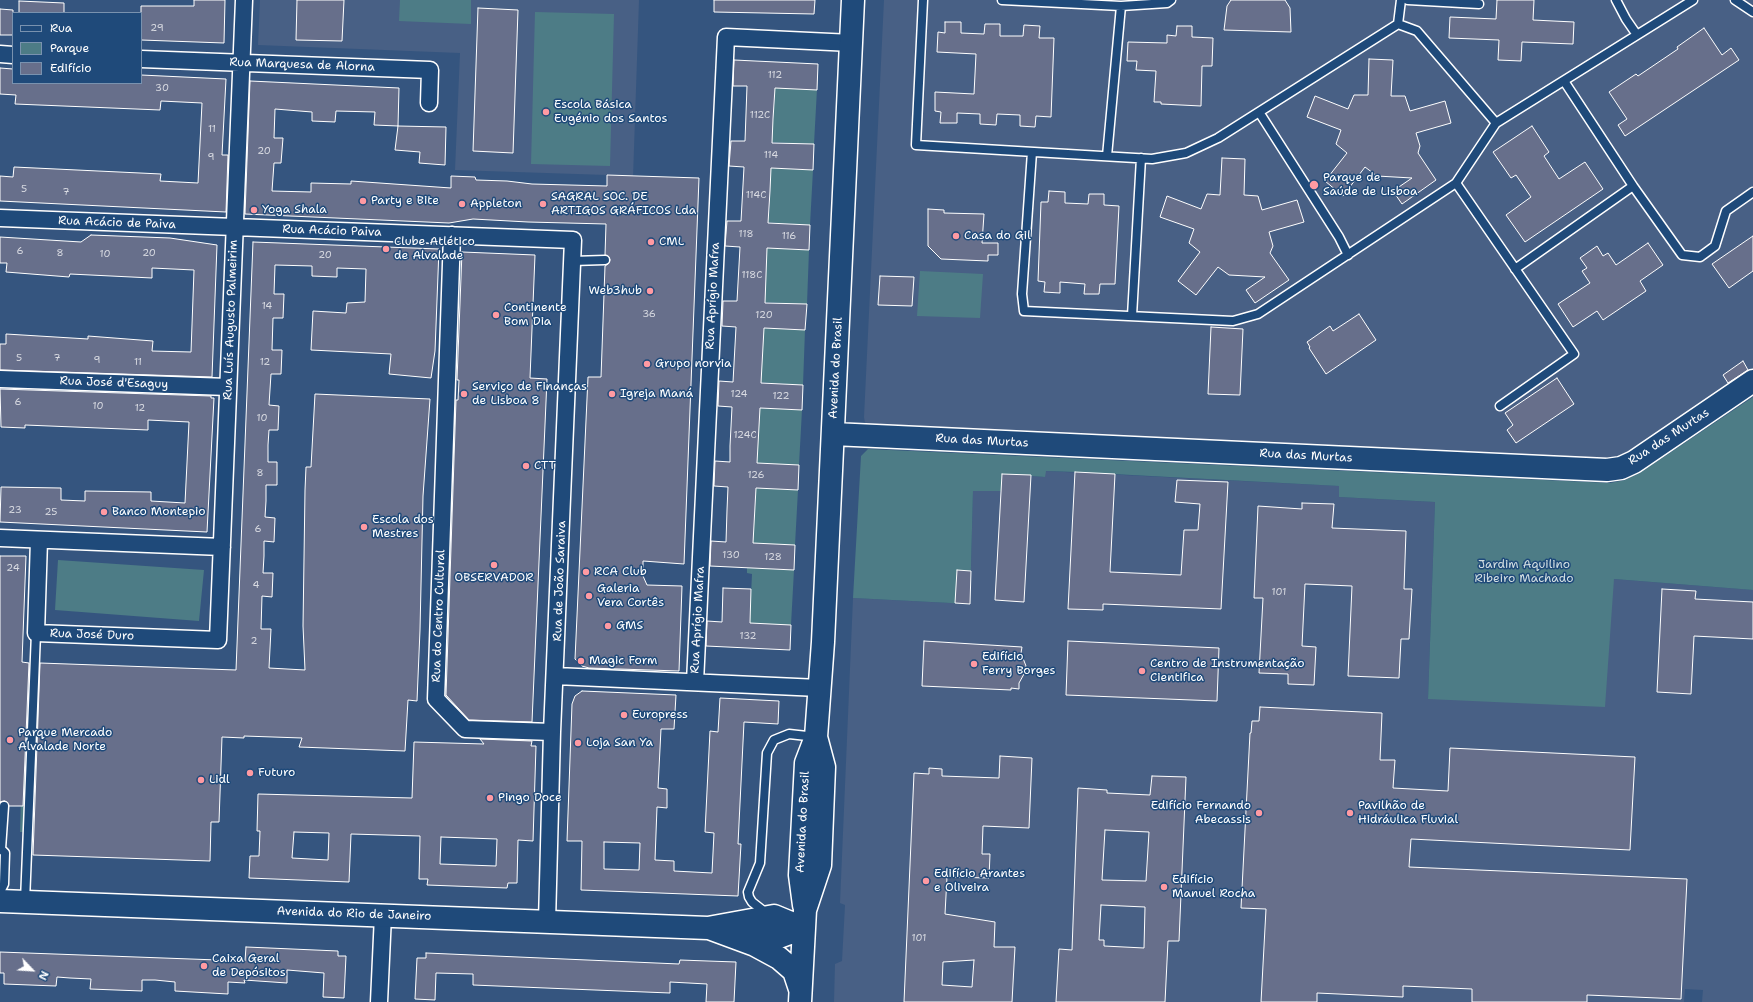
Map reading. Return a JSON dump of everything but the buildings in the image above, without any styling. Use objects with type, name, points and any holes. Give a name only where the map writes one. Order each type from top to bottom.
[{"type":"street","name":"Rua Luís Augusto Palmeirim","points":[[218,640],[244,0]]},
{"type":"street","name":"Avenida do Brasil","points":[[800,998],[804,919],[820,865],[824,767],[816,737],[823,642],[853,0]]},
{"type":"street","name":"Rua Aprígio Mafra","points":[[695,682],[726,37],[852,43]]},
{"type":"street","points":[[0,54],[12,55]]},
{"type":"street","name":"Rua Marquesa de Alorna","points":[[142,59],[430,70],[429,103]]},
{"type":"street","name":"Rua Acácio de Paiva","points":[[0,218],[235,227]]},
{"type":"street","name":"Rua Acácio Paiva","points":[[235,227],[573,240]]},
{"type":"street","name":"Rua do Centro Cultural","points":[[452,235],[436,699],[465,729],[552,732]]},
{"type":"street","name":"Rua de João Saraiva","points":[[546,922],[552,732],[556,676],[573,240]]},
{"type":"street","name":"Rua José d'Esaguy","points":[[0,379],[228,387]]},
{"type":"street","name":"Rua das Murtas","points":[[833,434],[1607,470],[1621,468],[1634,462],[1753,381]]},
{"type":"street","points":[[0,538],[222,547]]},
{"type":"street","name":"Rua José Duro","points":[[40,540],[36,633],[218,640]]},
{"type":"street","name":"Rua Aprígio Mafra","points":[[556,676],[819,688]]},
{"type":"street","name":"Avenida do Rio de Janeiro","points":[[0,901],[708,928],[774,916]]},
{"type":"street","points":[[379,1002],[383,915]]},
{"type":"street","points":[[774,916],[804,919]]},
{"type":"street","name":"Avenida do Rio de Janeiro","points":[[731,935],[779,937],[804,919]]},
{"type":"street","name":"Avenida do Rio de Janeiro","points":[[708,928],[731,935],[772,954],[787,964],[797,978],[800,998]]},
{"type":"lane","points":[[923,0],[916,145],[1152,159],[1186,153],[1218,138],[1398,24]]},
{"type":"lane","points":[[1002,0],[1121,6],[1167,3],[1171,0]]},
{"type":"lane","points":[[1398,24],[1401,0]]},
{"type":"lane","points":[[1408,0],[1479,4]]},
{"type":"lane","points":[[1616,0],[1626,19],[1637,35]]},
{"type":"lane","points":[[1032,152],[1022,294],[1024,311],[1233,320],[1258,314],[1456,183],[1496,123],[1693,0]]},
{"type":"lane","points":[[1735,0],[1753,12]]},
{"type":"lane","points":[[1107,156],[1121,6]]},
{"type":"lane","points":[[1398,24],[1417,31],[1496,123]]},
{"type":"lane","points":[[1564,81],[1633,186],[1682,255],[1700,257],[1715,246],[1726,211],[1753,192]]},
{"type":"lane","points":[[1260,112],[1339,237],[1348,255]]},
{"type":"lane","points":[[1132,316],[1141,158]]},
{"type":"lane","points":[[1456,183],[1574,354],[1500,406]]},
{"type":"lane","points":[[1515,269],[1633,186]]},
{"type":"lane","points":[[572,261],[605,260]]},
{"type":"lane","points":[[25,902],[36,633]]},
{"type":"lane","points":[[774,916],[756,906],[749,897],[748,892],[760,864],[767,753],[774,740],[789,734],[816,737]]},
{"type":"lane","points":[[0,892],[4,884],[5,854],[1,849],[4,806]]},
{"type":"shaded area","name":"Escola Básica Eugénio dos Santos","points":[[260,0],[639,0],[633,178],[607,175],[455,170],[460,53],[258,45]]},
{"type":"shaded area","name":"Parque de Saúde de Lisboa","points":[[884,0],[1753,0],[1753,370],[1629,455],[1605,462],[866,429],[864,417]]},
{"type":"shaded area","points":[[1045,471],[1340,486],[1339,497],[1435,502],[1428,699],[1614,579],[1753,590],[1753,1002],[1702,1002],[1703,990],[1685,989],[1684,1002],[834,1002],[835,964],[842,961],[845,905],[840,903],[853,598],[970,604],[973,490],[1002,474],[1045,477]]},
{"type":"green space","points":[[400,0],[471,0],[471,24],[399,21]]},
{"type":"green space","points":[[535,12],[614,14],[610,166],[531,164]]},
{"type":"green space","points":[[770,87],[817,89],[814,144],[767,142],[767,137],[772,137],[775,93]]},
{"type":"green space","points":[[766,168],[813,170],[810,225],[763,222],[764,217],[769,217],[770,199],[771,173]]},
{"type":"green space","points":[[762,248],[809,250],[807,304],[759,302],[765,297],[767,253]]},
{"type":"green space","points":[[920,271],[983,274],[980,318],[917,316]]},
{"type":"green space","points":[[758,328],[805,330],[803,385],[756,382]]},
{"type":"green space","name":"Jardim Aquilino Ribeiro Machado","points":[[1753,397],[1753,590],[1614,579],[1605,707],[1428,699],[1435,502],[1339,497],[1339,486],[1075,472],[1046,471],[1045,477],[1002,474],[1001,491],[973,491],[970,604],[853,598],[861,456],[868,449],[1610,483],[1625,480],[1640,473]]},
{"type":"green space","points":[[755,408],[802,410],[799,465],[752,463]]},
{"type":"green space","points":[[751,488],[798,490],[795,545],[748,543],[753,537],[756,494]]},
{"type":"green space","points":[[58,560],[204,570],[199,621],[55,610]]},
{"type":"green space","points":[[747,568],[794,570],[791,625],[744,623],[750,617],[752,574],[747,573]]},
{"type":"green space","points":[[22,767],[26,767],[23,832],[20,832]]},
{"type":"place","name":"Escola Básica Eugénio dos Santos","points":[[546,112]]},
{"type":"place","name":"Parque de Saúde de Lisboa","points":[[1314,185]]},
{"type":"place","name":"Party e Bite","points":[[363,201]]},
{"type":"place","name":"Appleton","points":[[462,204]]},
{"type":"place","name":"SAGRAL SOC. DE ARTIGOS GRÁFICOS Lda","points":[[543,204]]},
{"type":"place","name":"Yoga Shala","points":[[254,210]]},
{"type":"place","name":"Casa do Gil","points":[[956,236]]},
{"type":"place","name":"CML","points":[[651,242]]},
{"type":"place","name":"Clube Atlético de Alvalade","points":[[386,249]]},
{"type":"place","name":"Web3hub","points":[[650,291]]},
{"type":"place","name":"Continente Bom Dia","points":[[496,315]]},
{"type":"place","name":"Grupo norvia","points":[[647,364]]},
{"type":"place","name":"Serviço de Finanças de Lisboa 8","points":[[464,394]]},
{"type":"place","name":"Igreja Maná","points":[[612,394]]},
{"type":"place","name":"CTT","points":[[526,466]]},
{"type":"place","name":"Banco Montepio","points":[[104,512]]},
{"type":"place","name":"Escola dos Mestres","points":[[364,527]]},
{"type":"place","name":"OBSERVADOR","points":[[494,565]]},
{"type":"place","name":"RCA Club","points":[[586,572]]},
{"type":"place","name":"Galeria Vera Cortês","points":[[589,596]]},
{"type":"place","name":"GMS","points":[[608,626]]},
{"type":"place","name":"Magic Form","points":[[581,661]]},
{"type":"place","name":"Edifício Ferry Borges","points":[[974,664]]},
{"type":"place","name":"Centro de Instrumentação Cientifica","points":[[1142,671]]},
{"type":"place","name":"Europress","points":[[624,715]]},
{"type":"place","name":"Parque Mercado Alvalade Norte","points":[[10,740]]},
{"type":"place","name":"Loja San Ya","points":[[578,743]]},
{"type":"place","name":"Futuro","points":[[250,773]]},
{"type":"place","name":"Lidl","points":[[201,780]]},
{"type":"place","name":"Pingo Doce","points":[[490,798]]},
{"type":"place","name":"Edifício Fernando Abecassis","points":[[1259,813]]},
{"type":"place","name":"Pavilhão de Hidráulica Fluvial","points":[[1350,813]]},
{"type":"place","name":"Edifício Arantes e Oliveira","points":[[926,881]]},
{"type":"place","name":"Edifício Manuel Rocha","points":[[1164,887]]},
{"type":"place","name":"Caixa Geral de Depósitos","points":[[204,966]]}]
